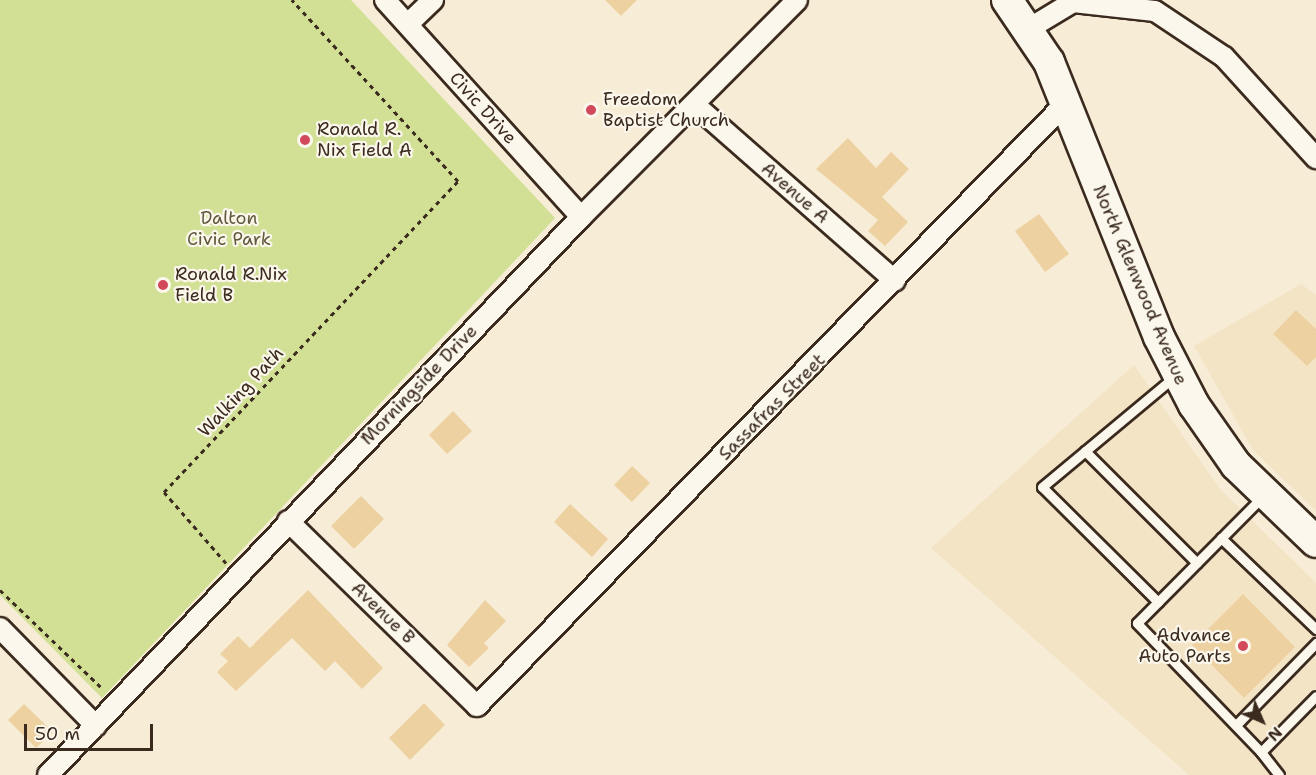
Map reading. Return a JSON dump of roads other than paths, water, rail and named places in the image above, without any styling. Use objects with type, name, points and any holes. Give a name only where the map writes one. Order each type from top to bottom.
[{"type":"main road","name":"North Glenwood Avenue","points":[[1007,0],[1030,28],[1049,62],[1064,105],[1178,374],[1236,465],[1316,542]]},
{"type":"street","name":"Civic Drive","points":[[385,0],[581,217]]},
{"type":"street","points":[[408,24],[433,0]]},
{"type":"street","name":"Morningside Drive","points":[[48,775],[288,521],[581,217],[797,0]]},
{"type":"street","points":[[1030,28],[1073,2],[1155,11],[1224,57],[1316,158]]},
{"type":"street","name":"Avenue A","points":[[695,105],[895,281]]},
{"type":"street","name":"Sassafras Street","points":[[477,706],[895,281],[1064,105]]},
{"type":"street","name":"Avenue B","points":[[288,521],[477,706]]},
{"type":"street","points":[[0,628],[96,726]]},
{"type":"lane","points":[[1158,602],[1042,487],[1178,374]]},
{"type":"lane","points":[[1085,451],[1197,563]]},
{"type":"lane","points":[[1266,493],[1137,623],[1238,723],[1279,775]]},
{"type":"lane","points":[[1221,538],[1316,629]]},
{"type":"lane","points":[[1238,723],[1316,643]]},
{"type":"lane","points":[[1261,752],[1316,696]]},
{"type":"place","name":"Freedom Baptist Church","points":[[591,110]]},
{"type":"place","name":"Ronald R. Nix Field A","points":[[305,140]]},
{"type":"place","name":"Ronald R.Nix Field B","points":[[163,285]]},
{"type":"place","name":"Advance Auto Parts","points":[[1243,646]]},
{"type":"park label","name":"Dalton Civic Park","points":[[229,229]]}]
